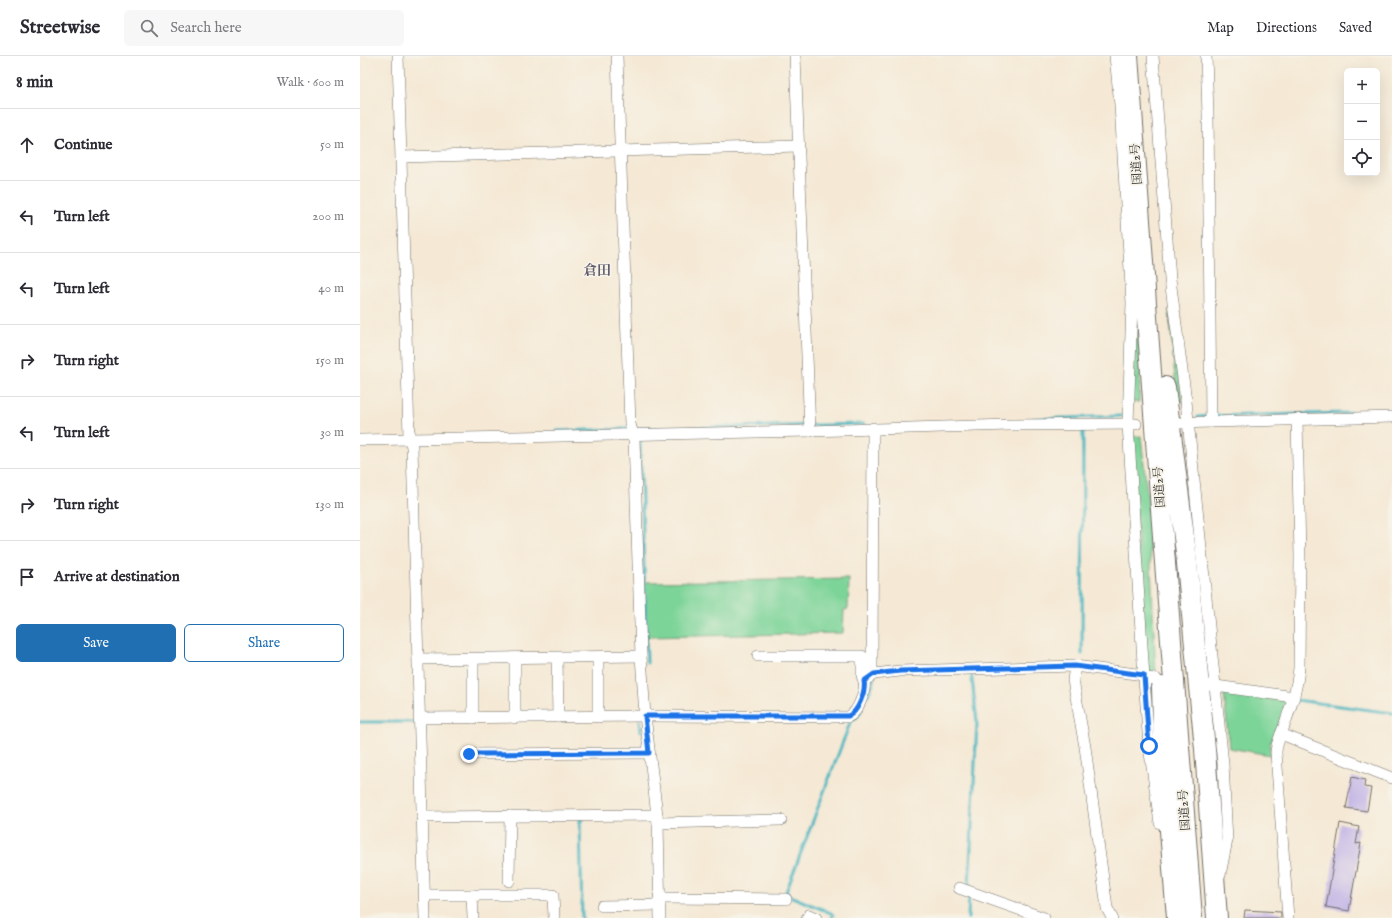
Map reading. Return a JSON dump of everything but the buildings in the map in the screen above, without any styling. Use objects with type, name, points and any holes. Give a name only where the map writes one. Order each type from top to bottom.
[{"type":"highway","name":"国道2号","points":[[1128,56],[1162,522],[1186,753],[1213,913]]},
{"type":"highway","name":"国道2号","points":[[1140,56],[1165,386],[1186,753],[1192,918]]},
{"type":"highway","points":[[1165,386],[1186,553],[1208,787],[1213,913]]},
{"type":"highway","points":[[1162,522],[1156,546],[1156,554],[1164,756],[1176,918]]},
{"type":"street","points":[[398,56],[421,718],[425,918]]},
{"type":"street","points":[[617,56],[619,151],[641,656],[646,753],[655,817],[660,918]]},
{"type":"street","points":[[795,56],[810,427]]},
{"type":"street","points":[[1115,56],[1120,105],[1132,303],[1132,424],[1144,676],[1149,746],[1176,918]]},
{"type":"street","points":[[1153,56],[1183,423],[1210,685],[1219,712],[1226,799],[1228,840],[1213,913]]},
{"type":"street","points":[[1206,56],[1211,418]]},
{"type":"street","points":[[402,157],[798,146]]},
{"type":"street","points":[[1183,423],[1211,418],[1392,418]]},
{"type":"street","points":[[1288,918],[1276,753],[1277,743],[1294,697],[1297,683],[1300,556],[1297,419]]},
{"type":"street","points":[[360,440],[410,435],[632,430],[1132,424]]},
{"type":"street","points":[[421,718],[852,715],[856,711],[872,670],[873,428]]},
{"type":"street","points":[[419,659],[641,656]]},
{"type":"street","points":[[758,656],[862,656],[862,676],[870,677],[900,671],[1075,666],[1156,679]]},
{"type":"street","points":[[598,657],[598,717]]},
{"type":"street","points":[[473,658],[473,718]]},
{"type":"street","points":[[515,658],[515,718]]},
{"type":"street","points":[[557,658],[558,717]]},
{"type":"street","points":[[1075,666],[1073,680],[1086,754],[1107,908],[1112,918]]},
{"type":"street","points":[[1210,685],[1294,697]]},
{"type":"street","points":[[1208,787],[1217,774],[1219,767],[1217,739],[1219,712]]},
{"type":"street","points":[[1281,734],[1392,778]]},
{"type":"street","points":[[469,754],[646,753]]},
{"type":"street","points":[[509,881],[510,816]]},
{"type":"street","points":[[422,817],[655,817],[781,820]]},
{"type":"street","points":[[966,890],[1044,918]]},
{"type":"street","points":[[425,895],[553,895],[554,918]]},
{"type":"street","points":[[472,895],[473,918]]},
{"type":"street","points":[[602,906],[660,902],[786,899]]},
{"type":"street","points":[[807,918],[809,915],[816,918]]},
{"type":"green space","points":[[1137,307],[1141,356],[1139,402],[1131,402]]},
{"type":"green space","points":[[1169,309],[1183,402],[1177,402]]},
{"type":"green space","points":[[1141,436],[1148,502],[1156,676],[1146,673],[1131,437]]},
{"type":"green space","points":[[849,579],[848,609],[844,610],[843,633],[647,637],[645,582]]},
{"type":"green space","points":[[1224,692],[1286,700],[1287,703],[1270,744],[1270,755],[1229,748]]},
{"type":"waterway","points":[[1213,416],[1352,413]]},
{"type":"waterway","points":[[1034,419],[1121,416]]},
{"type":"waterway","points":[[1198,417],[1208,416]]},
{"type":"waterway","points":[[634,429],[864,424]]},
{"type":"waterway","points":[[1082,654],[1083,428]]},
{"type":"waterway","points":[[556,431],[628,429]]},
{"type":"waterway","points":[[640,439],[647,663]]},
{"type":"waterway","points":[[969,888],[977,722],[971,671]]},
{"type":"waterway","points":[[868,695],[874,681],[872,678]]},
{"type":"waterway","points":[[1296,700],[1392,713]]},
{"type":"waterway","points":[[650,702],[650,712]]},
{"type":"waterway","points":[[853,720],[861,711]]},
{"type":"waterway","points":[[640,721],[641,731]]},
{"type":"waterway","points":[[832,918],[833,915],[831,913],[790,896],[786,892],[850,723],[849,721]]},
{"type":"waterway","points":[[360,722],[418,722]]},
{"type":"waterway","points":[[582,918],[580,820],[583,820]]},
{"type":"waterway","points":[[968,918],[969,894]]},
{"type":"district","name":"倉田","points":[[597,270]]},
{"type":"route","points":[[469,754],[649,753],[645,716],[848,716],[852,715],[856,711],[865,687],[864,681],[874,674],[877,675],[900,671],[1075,666],[1144,675],[1149,746]]}]
